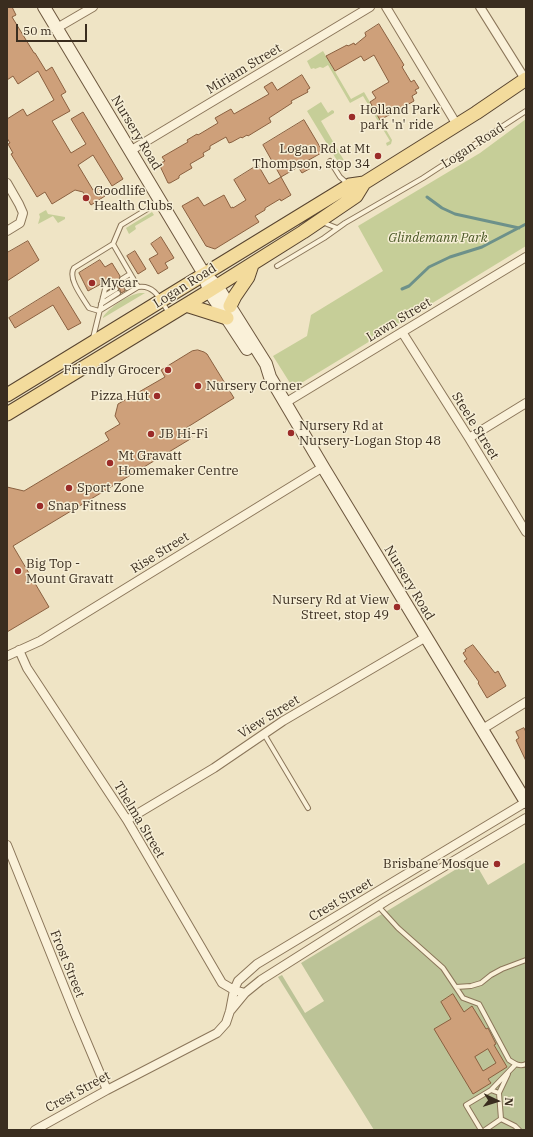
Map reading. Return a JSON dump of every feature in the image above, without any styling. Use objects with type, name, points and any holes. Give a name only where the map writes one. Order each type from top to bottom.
[{"type":"main road","name":"Nursery Road","points":[[44,7],[228,312],[260,368],[270,377],[481,730],[526,802]]},
{"type":"main road","name":"Logan Road","points":[[7,395],[350,185],[364,182],[458,125],[526,79]]},
{"type":"main road","name":"Logan Road","points":[[7,414],[252,265],[356,196],[364,182]]},
{"type":"main road","points":[[186,305],[228,312],[235,296],[248,278],[252,265]]},
{"type":"street","points":[[57,28],[93,7]]},
{"type":"street","name":"Miriam Street","points":[[130,151],[370,7]]},
{"type":"street","points":[[386,7],[458,125]]},
{"type":"street","points":[[480,7],[526,79]]},
{"type":"street","points":[[7,182],[19,204],[22,216],[20,222],[7,231]]},
{"type":"street","name":"Lawn Street","points":[[285,403],[526,257]]},
{"type":"street","name":"Steele Street","points":[[402,332],[526,532]]},
{"type":"street","points":[[469,438],[526,403]]},
{"type":"street","name":"Rise Street","points":[[7,656],[40,641],[323,467]]},
{"type":"street","name":"View Street","points":[[127,820],[214,768],[264,734],[426,637]]},
{"type":"street","name":"Thelma Street","points":[[19,650],[27,668],[127,820],[222,983],[234,990],[245,993]]},
{"type":"street","points":[[481,730],[526,702]]},
{"type":"street","name":"Crest Street","points":[[35,1130],[217,1033],[226,1023],[234,990],[238,981],[257,964],[526,802]]},
{"type":"street","name":"Crest Street","points":[[230,1011],[245,993],[261,980],[378,906],[526,818]]},
{"type":"street","name":"Frost Street","points":[[7,845],[75,1014],[108,1090]]},
{"type":"lane","name":"Logan Road","points":[[277,266],[324,238],[337,228],[424,178],[526,111]]},
{"type":"lane","points":[[330,161],[340,177],[350,185]]},
{"type":"lane","points":[[160,201],[121,225],[113,244],[74,268],[71,272],[72,279],[89,308],[99,311],[138,287],[146,287],[154,290],[170,315]]},
{"type":"lane","points":[[319,221],[337,228]]},
{"type":"lane","points":[[113,244],[138,287]]},
{"type":"lane","points":[[122,279],[130,274]]},
{"type":"lane","points":[[125,283],[133,278]]},
{"type":"lane","points":[[127,288],[136,283]]},
{"type":"lane","points":[[91,344],[105,289],[113,284]]},
{"type":"lane","points":[[103,297],[116,289]]},
{"type":"lane","points":[[101,304],[118,293]]},
{"type":"lane","points":[[264,734],[308,808]]},
{"type":"lane","points":[[378,906],[398,928],[443,968],[464,998],[479,1004],[509,1060],[523,1066],[526,1064]]},
{"type":"lane","points":[[456,987],[471,986],[481,983],[502,968],[526,960]]},
{"type":"lane","points":[[481,1130],[466,1105],[491,1090],[516,1064]]},
{"type":"lane","points":[[501,1119],[500,1093],[508,1074]]},
{"type":"lane","points":[[491,1090],[500,1093]]},
{"type":"lane","points":[[485,1130],[501,1119]]},
{"type":"lane","points":[[501,1119],[515,1126],[519,1130]]},
{"type":"green space","points":[[323,51],[351,99],[364,92],[392,140],[391,144],[387,146],[386,143],[390,141],[363,96],[350,103],[328,65],[323,68],[320,67],[311,69],[307,61]]},
{"type":"green space","points":[[321,102],[328,113],[332,110],[334,111],[334,113],[321,121],[349,169],[344,172],[307,111]]},
{"type":"green space","name":"Glindemann Park","points":[[526,119],[526,246],[298,385],[290,383],[273,356],[307,336],[311,315],[383,271],[358,226],[480,153]]},
{"type":"green space","points":[[46,210],[48,214],[65,217],[65,219],[58,223],[53,216],[38,224],[40,217],[39,214]]},
{"type":"green space","points":[[152,212],[154,215],[135,226],[136,229],[129,234],[126,228]]},
{"type":"green space","points":[[145,293],[103,318],[110,309],[120,302],[130,296]]},
{"type":"green space","points":[[473,859],[488,885],[526,862],[526,1130],[374,1130],[278,977],[282,975],[305,1013],[324,1001],[301,963]]},
{"type":"building","points":[[7,7],[12,7],[16,15],[12,17],[46,71],[52,67],[66,92],[61,95],[70,111],[52,121],[71,153],[86,144],[71,119],[83,112],[123,179],[112,186],[93,155],[78,165],[93,190],[99,186],[105,196],[91,205],[83,192],[75,190],[52,204],[45,192],[37,197],[11,154],[13,153],[8,144],[10,143],[7,138],[7,119],[23,109],[27,116],[54,100],[38,71],[18,84],[13,76],[7,80]]},
{"type":"building","points":[[379,24],[404,65],[402,67],[411,82],[414,80],[419,88],[415,90],[417,93],[412,96],[414,101],[380,120],[370,102],[376,98],[372,92],[389,82],[374,55],[364,61],[361,56],[335,71],[326,56],[347,45],[348,46],[354,43],[355,45],[366,36],[365,33]]},
{"type":"building","points":[[302,75],[310,88],[307,90],[308,92],[291,101],[292,103],[269,118],[271,122],[248,136],[241,137],[229,143],[226,137],[210,146],[210,149],[203,153],[204,156],[190,164],[192,168],[180,175],[179,178],[168,183],[159,164],[165,161],[162,157],[188,142],[187,140],[218,123],[215,118],[231,109],[234,114],[269,94],[264,87],[272,82],[277,90]]},
{"type":"building","points":[[304,120],[323,152],[307,161],[311,168],[302,173],[298,167],[281,177],[263,145]]},
{"type":"building","points":[[258,165],[269,184],[281,177],[291,195],[281,201],[280,199],[265,208],[265,210],[255,216],[259,222],[215,249],[206,246],[182,206],[198,197],[204,206],[224,195],[231,208],[233,208],[246,200],[234,180]]},
{"type":"building","points":[[161,237],[174,258],[165,263],[168,268],[158,274],[149,259],[158,254],[151,244]]},
{"type":"building","points":[[28,241],[39,260],[7,281],[7,253]]},
{"type":"building","points":[[135,251],[146,269],[138,274],[127,256]]},
{"type":"building","points":[[100,260],[105,267],[112,263],[120,276],[119,280],[124,286],[125,291],[121,293],[119,287],[116,286],[116,282],[113,281],[103,286],[101,284],[88,291],[79,273]]},
{"type":"building","points":[[59,287],[81,323],[68,330],[53,305],[15,328],[9,318]]},
{"type":"building","name":"Mt Gravatt Homemaker Centre","points":[[198,350],[207,354],[234,398],[186,428],[192,438],[13,546],[49,607],[7,632],[7,487],[24,491],[109,440],[105,433],[120,424],[115,416],[118,404],[165,377],[161,370],[192,351]]},
{"type":"building","points":[[473,645],[495,673],[498,671],[506,686],[487,698],[478,683],[479,682],[464,661],[467,659],[463,653]]},
{"type":"building","points":[[524,728],[526,732],[526,761],[516,740],[519,738],[516,732]]},
{"type":"building","points":[[453,994],[464,1012],[472,1006],[486,1029],[488,1028],[496,1044],[494,1045],[507,1067],[488,1079],[491,1083],[473,1094],[434,1029],[451,1019],[441,1002]],"holes":[[[488,1049],[496,1063],[483,1071],[475,1057]]]},
{"type":"waterway","points":[[427,197],[442,208],[455,214],[519,228]]},
{"type":"waterway","points":[[402,289],[409,286],[429,267],[450,257],[482,247],[526,224]]},
{"type":"place","name":"Holland Park park 'n' ride","points":[[352,117]]},
{"type":"place","name":"Logan Rd at Mt Thompson, stop 34","points":[[378,156]]},
{"type":"place","name":"Goodlife Health Clubs","points":[[86,198]]},
{"type":"place","name":"Mycar","points":[[92,283]]},
{"type":"place","name":"Friendly Grocer","points":[[168,370]]},
{"type":"place","name":"Nursery Corner","points":[[198,386]]},
{"type":"place","name":"Pizza Hut","points":[[157,396]]},
{"type":"place","name":"Nursery Rd at Nursery-Logan Stop 48","points":[[291,433]]},
{"type":"place","name":"JB Hi-Fi","points":[[151,434]]},
{"type":"place","name":"Mt Gravatt Homemaker Centre","points":[[110,463]]},
{"type":"place","name":"Sport Zone","points":[[69,488]]},
{"type":"place","name":"Snap Fitness","points":[[40,506]]},
{"type":"place","name":"Big Top - Mount Gravatt","points":[[18,571]]},
{"type":"place","name":"Nursery Rd at View Street, stop 49","points":[[397,607]]},
{"type":"place","name":"Brisbane Mosque","points":[[497,864]]}]
